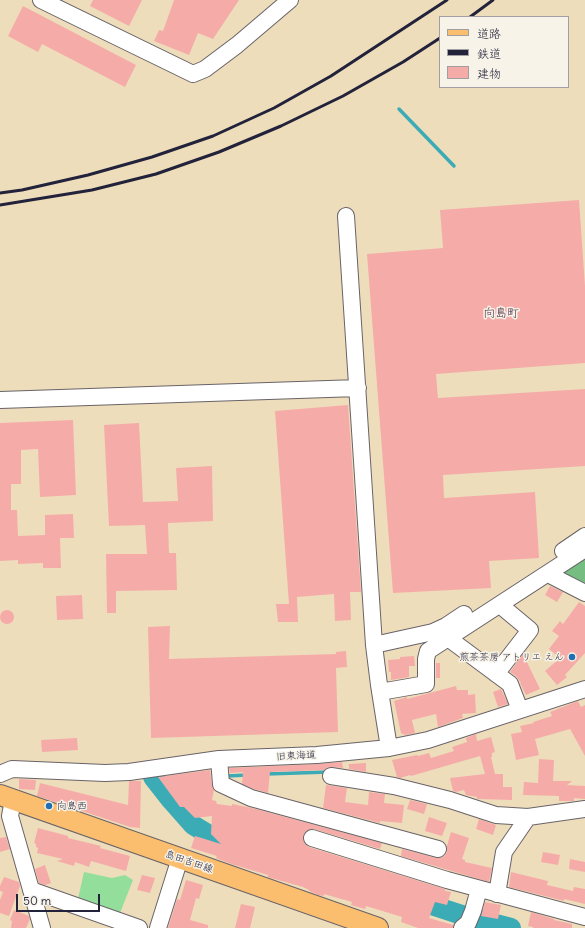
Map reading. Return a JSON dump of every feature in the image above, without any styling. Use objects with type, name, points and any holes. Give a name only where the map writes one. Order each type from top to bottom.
[{"type":"main road","name":"島田吉田線","points":[[7,797],[378,928]]},
{"type":"street","points":[[41,0],[193,74],[205,69],[237,45],[290,0]]},
{"type":"street","points":[[346,216],[374,645],[389,748]]},
{"type":"street","points":[[0,400],[358,388]]},
{"type":"street","points":[[374,645],[433,632],[446,626],[585,536]]},
{"type":"street","points":[[380,692],[426,684],[426,659],[428,651],[585,550]]},
{"type":"street","points":[[548,574],[585,593]]},
{"type":"street","points":[[496,674],[530,630],[500,604]]},
{"type":"street","points":[[448,638],[510,684],[520,710]]},
{"type":"street","name":"旧東海道","points":[[0,774],[12,769],[105,773],[128,772],[218,760],[318,755],[389,748],[428,740],[585,689]]},
{"type":"street","points":[[218,760],[221,784],[251,798],[438,849]]},
{"type":"street","points":[[332,776],[394,786],[450,800],[496,815],[528,816],[585,809]]},
{"type":"street","points":[[7,797],[10,816],[42,928]]},
{"type":"street","points":[[497,894],[504,852],[528,816]]},
{"type":"street","points":[[384,860],[390,836]]},
{"type":"street","points":[[312,838],[479,889],[585,917]]},
{"type":"street","points":[[158,928],[180,858]]},
{"type":"street","points":[[462,928],[468,923],[479,889]]},
{"type":"street","points":[[31,890],[139,928]]},
{"type":"green space","points":[[585,554],[585,588],[556,572]]},
{"type":"green space","points":[[84,872],[112,878],[125,875],[133,880],[120,913],[78,899]]},
{"type":"building","points":[[93,0],[142,0],[129,26],[90,6]]},
{"type":"building","points":[[174,0],[239,0],[213,39],[198,33],[189,55],[154,41],[159,30],[163,31]]},
{"type":"building","points":[[23,6],[136,65],[125,87],[42,44],[38,52],[8,36]]},
{"type":"building","points":[[579,200],[585,286],[585,363],[436,374],[438,398],[585,389],[585,466],[443,475],[444,498],[535,492],[539,558],[489,561],[491,588],[393,593],[367,254],[443,248],[440,210]]},
{"type":"building","points":[[348,405],[361,592],[350,592],[351,620],[335,621],[334,594],[297,597],[298,622],[278,622],[276,604],[289,604],[275,411]]},
{"type":"building","points":[[73,420],[76,495],[40,497],[38,449],[21,450],[21,484],[11,484],[11,510],[17,510],[18,536],[45,535],[45,515],[73,514],[74,538],[60,538],[61,568],[43,568],[43,563],[18,564],[18,560],[0,561],[0,423]]},
{"type":"building","points":[[139,423],[143,502],[178,501],[176,468],[212,466],[213,521],[168,523],[169,553],[176,553],[177,590],[116,591],[116,613],[107,613],[106,554],[147,554],[145,525],[109,526],[104,425]]},
{"type":"building","points":[[550,586],[563,592],[557,602],[545,595]]},
{"type":"building","points":[[82,595],[83,619],[57,620],[56,596]]},
{"type":"building","points":[[579,602],[585,606],[585,653],[565,675],[567,677],[557,685],[545,671],[560,658],[549,649],[559,636],[552,631],[560,621],[563,624]]},
{"type":"building","points":[[7,610],[12,612],[14,617],[12,622],[7,624],[2,622],[0,617],[2,612]]},
{"type":"building","points":[[170,626],[169,659],[336,654],[336,652],[346,651],[347,667],[336,668],[338,732],[151,738],[148,627]]},
{"type":"building","points":[[523,654],[540,689],[526,695],[521,683],[516,676],[510,672]]},
{"type":"building","points":[[414,656],[415,666],[409,666],[409,677],[391,680],[388,660]]},
{"type":"building","points":[[436,663],[440,663],[440,678],[436,678]]},
{"type":"building","points":[[456,686],[457,690],[468,690],[468,695],[475,694],[476,713],[462,714],[463,718],[438,727],[436,714],[412,720],[415,733],[405,735],[401,733],[394,701]]},
{"type":"building","points":[[501,689],[508,704],[498,707],[493,692]]},
{"type":"building","points":[[578,701],[581,707],[585,705],[585,756],[570,729],[535,739],[539,755],[516,760],[511,734],[522,732],[520,726],[534,723],[533,722],[552,716],[550,712]]},
{"type":"building","points":[[476,734],[477,741],[491,737],[495,752],[492,753],[491,757],[495,774],[503,774],[503,787],[512,787],[512,800],[477,799],[477,797],[466,795],[464,790],[456,792],[453,791],[450,778],[485,774],[480,756],[411,776],[400,778],[397,777],[392,760],[429,753],[431,758],[454,751],[452,747],[467,742],[466,738]]},
{"type":"building","points":[[77,738],[78,750],[42,752],[41,740]]},
{"type":"building","points":[[539,759],[554,760],[553,781],[572,781],[567,785],[585,786],[585,799],[574,798],[574,801],[559,801],[559,796],[523,795],[524,782],[538,783]]},
{"type":"building","points":[[342,762],[343,768],[328,767],[324,770],[270,772],[268,793],[242,784],[243,772],[230,773],[229,768],[317,764]]},
{"type":"building","points":[[366,763],[366,772],[349,769],[349,764]]},
{"type":"building","points":[[210,770],[214,790],[212,800],[216,801],[217,804],[232,806],[232,804],[252,808],[382,843],[380,849],[314,829],[306,831],[303,836],[305,844],[309,847],[451,892],[447,905],[435,902],[429,918],[453,925],[453,928],[418,928],[401,922],[402,917],[366,906],[365,909],[351,905],[352,902],[324,894],[324,896],[318,895],[303,887],[268,877],[268,875],[231,864],[216,858],[217,856],[191,848],[195,836],[221,844],[211,834],[212,816],[195,818],[184,807],[180,807],[158,777]]},
{"type":"building","points":[[19,779],[36,780],[35,790],[19,789]]},
{"type":"building","points":[[129,781],[141,781],[140,828],[130,827],[37,796],[40,783],[128,805]]},
{"type":"building","points":[[326,785],[347,788],[345,802],[368,805],[369,792],[385,794],[384,803],[404,805],[402,823],[380,821],[380,823],[323,808]]},
{"type":"building","points":[[410,800],[427,804],[424,814],[407,809]]},
{"type":"building","points":[[429,817],[447,823],[442,836],[425,831]]},
{"type":"building","points":[[479,819],[496,825],[493,835],[476,829]]},
{"type":"building","points":[[38,828],[130,856],[126,871],[91,861],[89,867],[75,862],[74,866],[57,861],[63,859],[37,853],[38,848],[34,843]]},
{"type":"building","points":[[451,832],[469,838],[462,859],[465,860],[465,862],[492,868],[489,882],[401,856],[402,849],[441,858],[447,852]]},
{"type":"building","points":[[6,837],[10,849],[0,852],[0,838]]},
{"type":"building","points":[[543,852],[560,855],[558,865],[541,862]]},
{"type":"building","points":[[570,859],[585,862],[585,872],[569,869]]},
{"type":"building","points":[[45,865],[51,883],[45,885],[39,883],[35,869]]},
{"type":"building","points":[[511,872],[548,881],[547,885],[573,891],[574,887],[585,889],[585,904],[564,899],[564,901],[509,887]]},
{"type":"building","points":[[142,875],[155,878],[150,893],[137,890]]},
{"type":"building","points":[[4,877],[19,882],[20,886],[9,916],[0,913],[0,900],[3,892],[0,891],[0,886]]},
{"type":"building","points":[[186,880],[203,885],[199,899],[196,898],[190,920],[208,925],[208,928],[168,928],[177,899],[180,900]]},
{"type":"building","points":[[485,902],[501,905],[498,919],[481,916]]},
{"type":"building","points":[[241,904],[255,907],[250,928],[235,928]]},
{"type":"building","points":[[14,910],[29,916],[30,919],[26,928],[11,928],[12,921],[10,920]]},
{"type":"building","points":[[531,912],[554,920],[572,924],[572,928],[533,928],[528,926]]},
{"type":"waterway","points":[[399,109],[454,166]]},
{"type":"waterway","points":[[266,774],[329,772]]},
{"type":"waterway","points":[[227,776],[247,775]]},
{"type":"waterway","points":[[153,777],[193,825],[216,839],[239,846]]},
{"type":"waterway","points":[[407,897],[465,916],[511,928]]},
{"type":"railway","points":[[0,193],[22,190],[88,175],[152,157],[213,136],[274,108],[331,76],[447,0]]},
{"type":"railway","points":[[471,16],[493,0]]},
{"type":"railway","points":[[0,205],[92,190],[156,174],[219,152],[281,126],[343,96],[403,62],[439,39]]},
{"type":"place","name":"煎茶茶房 アトリエ えん","points":[[572,657]]},
{"type":"place","name":"向島西","points":[[49,806]]},
{"type":"district","name":"向島町","points":[[501,314]]}]
